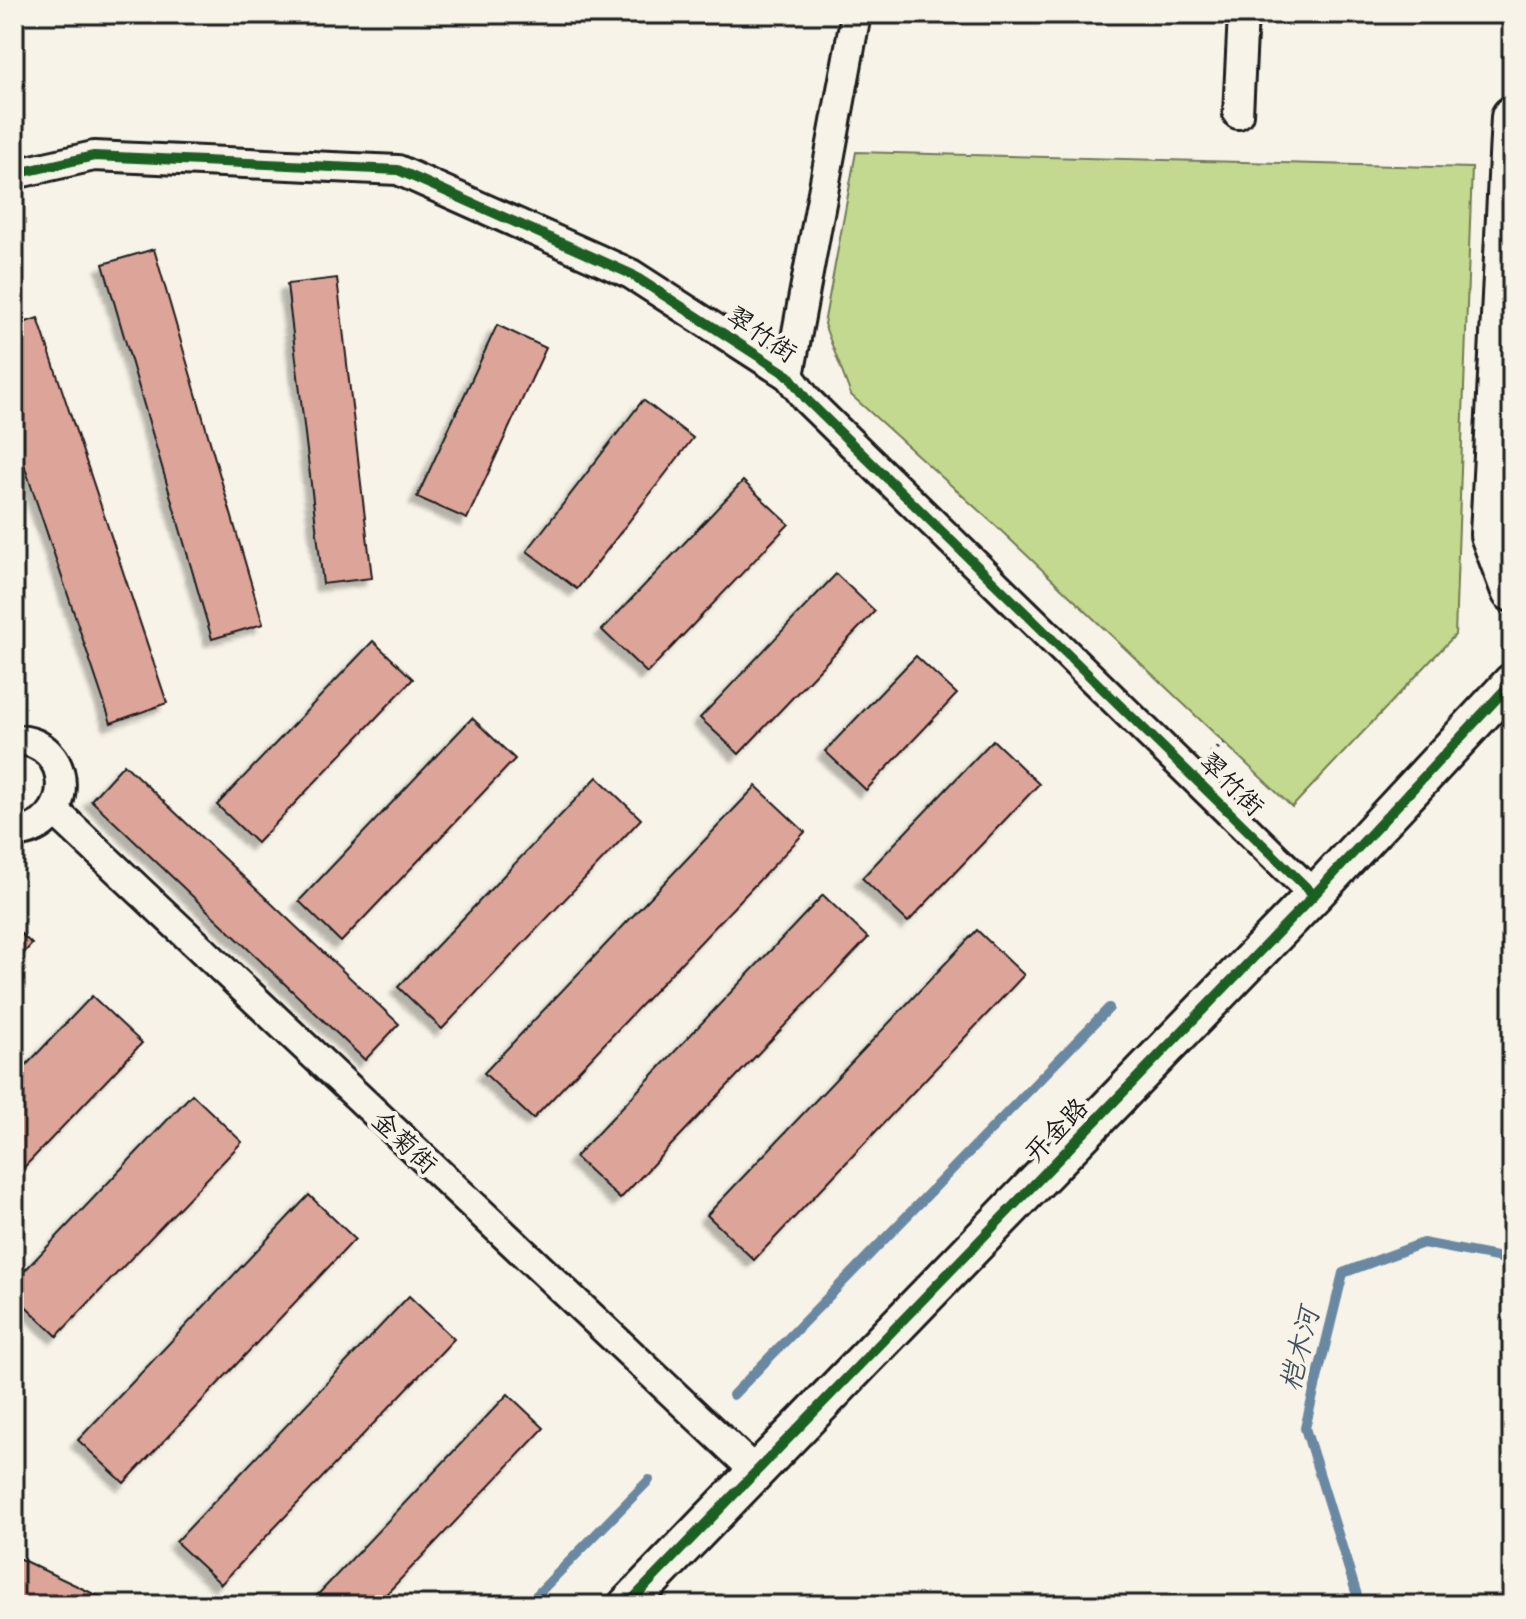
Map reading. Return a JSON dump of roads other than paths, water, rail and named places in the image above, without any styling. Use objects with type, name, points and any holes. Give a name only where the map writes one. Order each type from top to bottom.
[{"type":"main road","points":[[1512,117],[1491,535],[1512,591]]},
{"type":"street","points":[[789,376],[856,14]]},
{"type":"street","points":[[1238,114],[1243,14]]},
{"type":"street","name":"翠竹街","points":[[14,174],[94,156],[398,170],[631,274],[789,376],[807,400],[1314,895]]},
{"type":"street","name":"开金路","points":[[627,1605],[1314,895],[1512,682]]},
{"type":"street","points":[[14,740],[35,744],[57,765],[62,781],[55,811],[31,830],[14,833]]},
{"type":"street","name":"金菊街","points":[[55,811],[756,1472]]},
{"type":"waterway","points":[[733,1395],[1109,1008]]},
{"type":"waterway","name":"桤木河","points":[[1360,1605],[1305,1428],[1343,1273],[1423,1243],[1512,1260]]},
{"type":"waterway","points":[[527,1605],[649,1480]]}]
